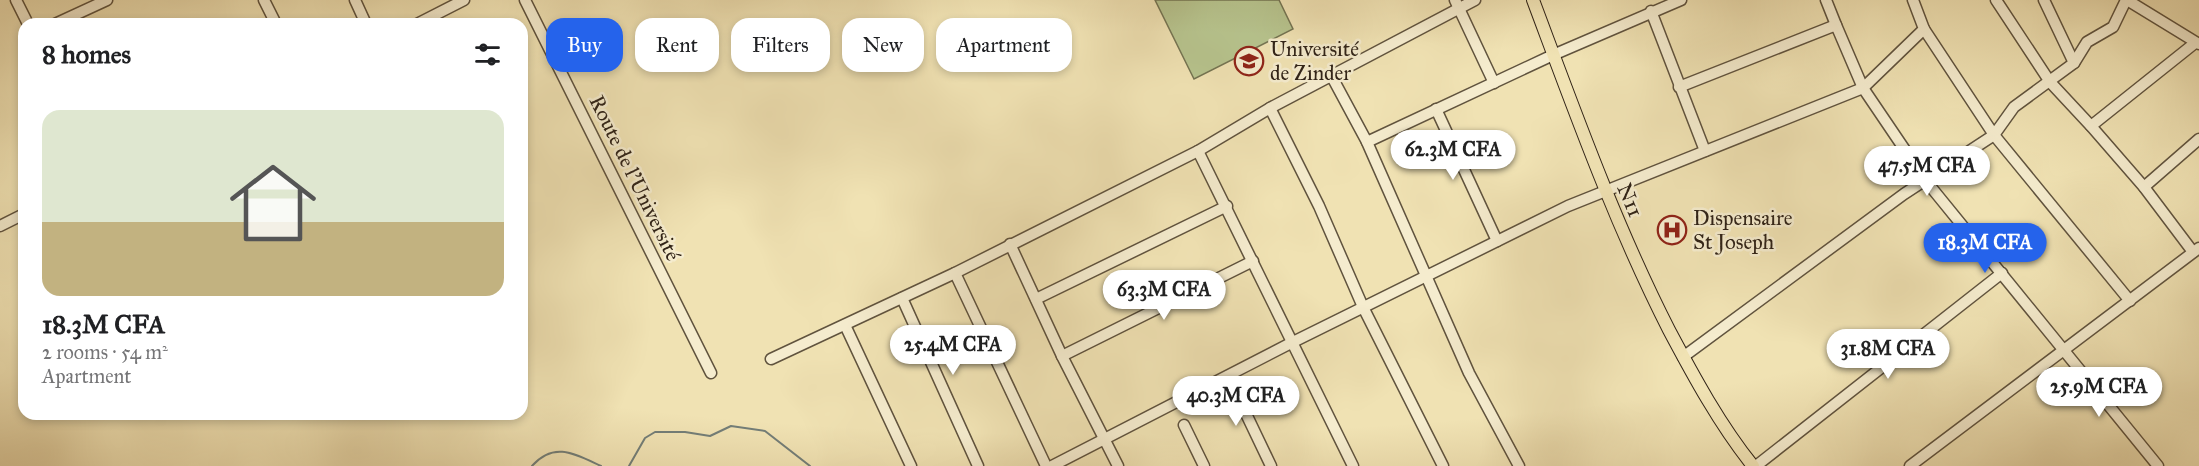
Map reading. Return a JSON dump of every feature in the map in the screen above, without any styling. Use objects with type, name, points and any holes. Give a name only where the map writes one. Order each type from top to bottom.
[{"type":"main road","name":"N11","points":[[1533,0],[1605,192],[1640,271],[1683,357],[1709,401],[1754,466]]},
{"type":"street","points":[[16,0],[25,18]]},
{"type":"street","points":[[68,18],[107,0]]},
{"type":"street","points":[[264,0],[273,18]]},
{"type":"street","points":[[355,0],[363,18]]},
{"type":"street","points":[[429,18],[464,0]]},
{"type":"street","name":"Route de l'Université","points":[[525,0],[711,373]]},
{"type":"street","points":[[771,359],[955,273],[1198,151],[1270,108],[1332,77],[1457,4],[1475,0]]},
{"type":"street","points":[[1367,142],[1553,55],[1681,0]]},
{"type":"street","points":[[1826,0],[1863,88],[1926,181],[2158,466]]},
{"type":"street","points":[[1913,0],[1924,29],[1994,135],[2130,302]]},
{"type":"street","points":[[1910,466],[2196,250],[2091,126],[2050,82],[1996,0]]},
{"type":"street","points":[[2044,0],[2074,63]]},
{"type":"street","points":[[1683,357],[1904,194],[1994,135],[2014,107],[2074,63],[2086,42],[2113,27],[2127,0],[2197,44],[2091,126]]},
{"type":"street","points":[[1457,4],[1494,83]]},
{"type":"street","points":[[1651,12],[1705,151]]},
{"type":"street","points":[[1679,87],[1836,26]]},
{"type":"street","points":[[1052,466],[1291,343],[1568,206],[1863,88],[1924,29]]},
{"type":"street","points":[[1332,77],[1367,142],[1488,412],[1519,466]]},
{"type":"street","points":[[1270,108],[1319,206],[1363,307],[1443,466]]},
{"type":"street","points":[[1436,109],[1497,241]]},
{"type":"street","points":[[2144,187],[2199,139]]},
{"type":"street","points":[[1198,151],[1227,206],[1351,466]]},
{"type":"street","points":[[1036,299],[1227,206]]},
{"type":"street","points":[[0,226],[18,217]]},
{"type":"street","points":[[1010,244],[1062,356],[1118,466]]},
{"type":"street","points":[[1062,356],[1253,261]]},
{"type":"street","points":[[955,273],[1046,466]]},
{"type":"street","points":[[1754,466],[2002,273]]},
{"type":"street","points":[[902,298],[978,466]]},
{"type":"street","points":[[845,325],[911,466]]},
{"type":"street","points":[[1228,376],[1271,466]]},
{"type":"street","points":[[1184,425],[1204,466]]},
{"type":"green space","points":[[1155,0],[1279,0],[1293,29],[1194,79]]},
{"type":"waterway","points":[[629,466],[645,438],[655,432],[685,432],[710,436],[731,426],[765,431],[810,466]]},
{"type":"waterway","points":[[532,466],[540,458],[557,452],[574,454],[601,466]]},
{"type":"place","name":"Université de Zinder","points":[[1249,61]]},
{"type":"place","name":"Dispensaire St Joseph","points":[[1672,230]]}]
